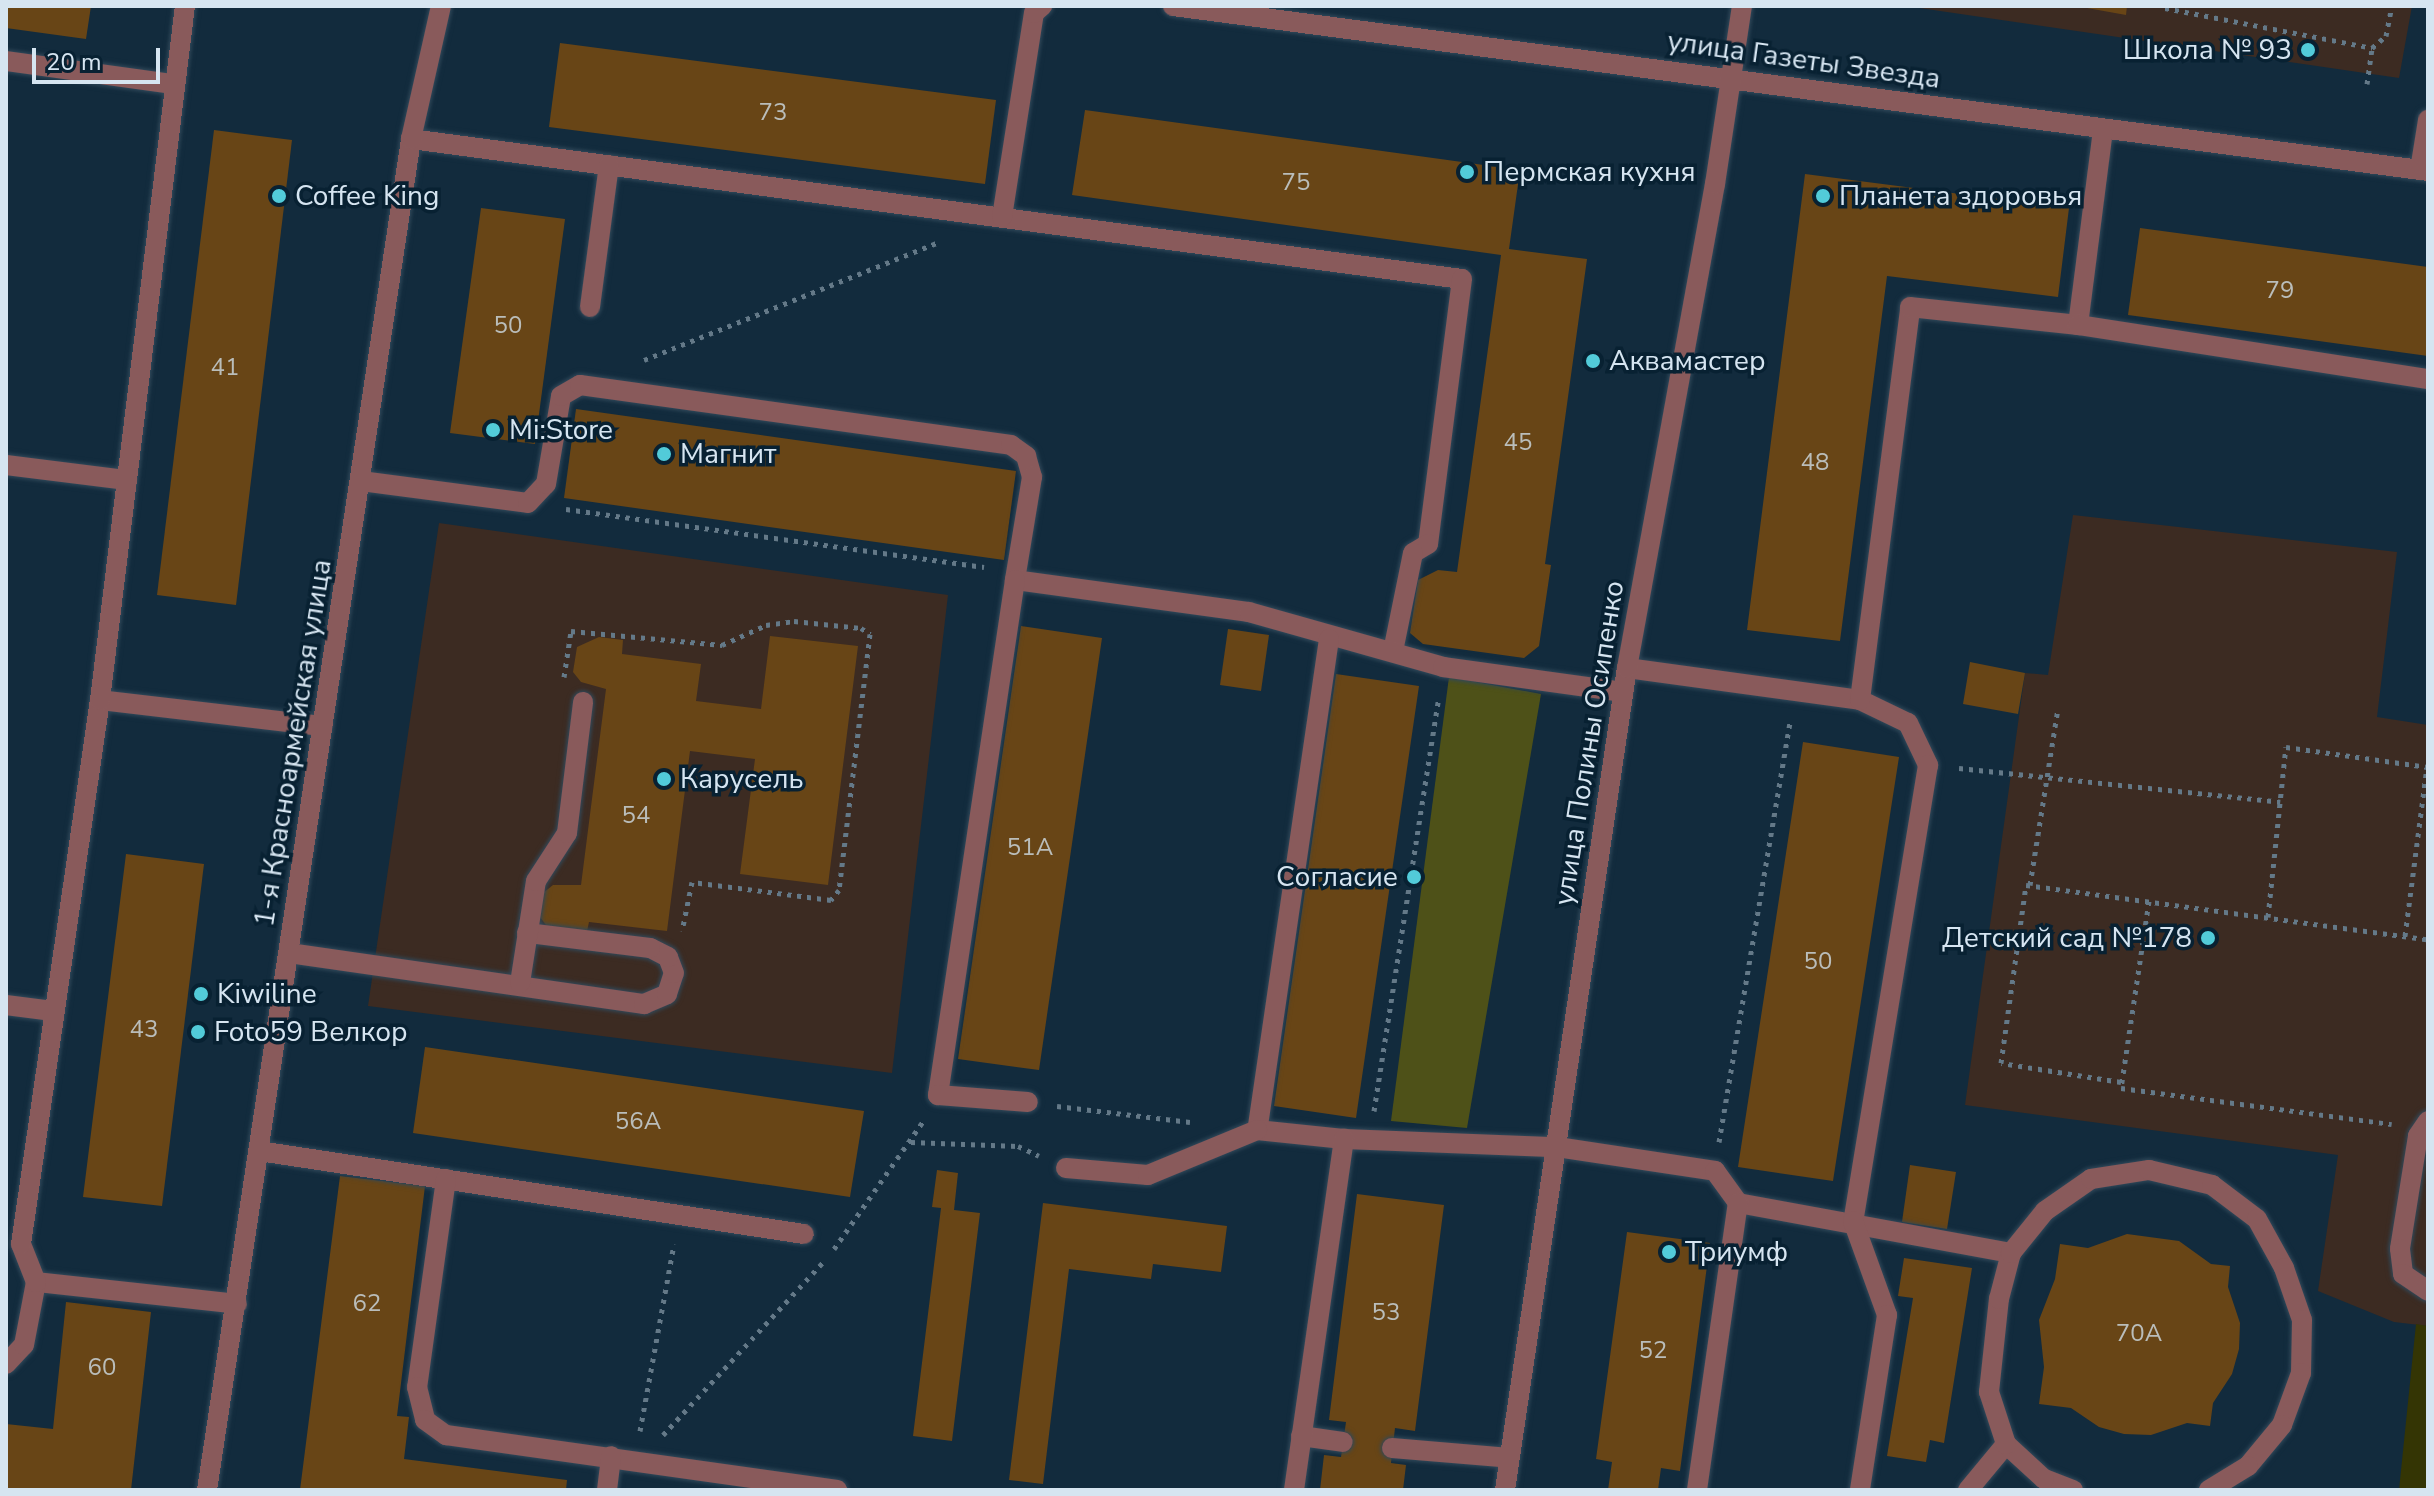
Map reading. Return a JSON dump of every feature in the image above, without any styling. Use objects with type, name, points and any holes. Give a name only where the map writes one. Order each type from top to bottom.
[{"type":"street","points":[[6,1364],[24,1345],[36,1282],[21,1244],[100,700],[172,84],[185,6]]},
{"type":"street","name":"1-я Красноармейская улица","points":[[207,1490],[411,139],[441,6]]},
{"type":"street","points":[[1002,217],[1034,13],[1042,6]]},
{"type":"street","name":"улица Газеты Звезда","points":[[1173,6],[2424,171]]},
{"type":"street","name":"улица Полины Осипенко","points":[[1505,1490],[1623,692],[1742,6]]},
{"type":"street","points":[[6,61],[172,84]]},
{"type":"street","points":[[2424,171],[2428,120]]},
{"type":"street","points":[[2078,325],[2103,129]]},
{"type":"street","points":[[411,139],[1462,279],[1428,544],[1413,553],[1393,651]]},
{"type":"street","points":[[590,307],[609,165]]},
{"type":"street","points":[[1860,700],[1910,307],[2078,325],[2428,379]]},
{"type":"street","points":[[361,481],[528,503],[546,484],[561,396],[580,385],[1011,445],[1026,456],[1032,477],[938,1095],[1028,1102]]},
{"type":"street","points":[[6,465],[127,480]]},
{"type":"street","points":[[1016,576],[1249,612],[1329,639],[1393,651],[1443,667],[1623,692]]},
{"type":"street","points":[[1257,1130],[1329,639]]},
{"type":"street","points":[[1627,668],[1794,694],[1860,700],[1908,723],[1928,765],[1853,1221],[1887,1315],[1860,1490]]},
{"type":"street","points":[[100,700],[322,726]]},
{"type":"street","points":[[520,983],[536,881],[567,833],[583,702]]},
{"type":"street","points":[[289,953],[520,983],[644,1004],[667,994],[674,973],[668,957],[650,948],[527,933]]},
{"type":"street","points":[[6,1005],[53,1011]]},
{"type":"street","points":[[2426,1124],[2400,1249],[2403,1274],[2428,1291]]},
{"type":"street","points":[[1066,1168],[1148,1175],[1257,1130],[1344,1139],[1557,1147],[1715,1171],[1738,1203],[1697,1490]]},
{"type":"street","points":[[1294,1490],[1344,1139]]},
{"type":"street","points":[[259,1151],[804,1234]]},
{"type":"street","points":[[2073,1490],[2044,1479],[2006,1444],[1989,1392],[1991,1345],[2011,1253],[2045,1211],[2091,1179],[2149,1170],[2212,1185],[2257,1219],[2284,1268],[2302,1320],[2301,1373],[2282,1425],[2248,1466],[2209,1490]]},
{"type":"street","points":[[446,1179],[417,1387],[425,1420],[446,1435],[837,1490]]},
{"type":"street","points":[[1738,1203],[1853,1221],[1913,1238],[2011,1253]]},
{"type":"street","points":[[36,1282],[237,1304]]},
{"type":"street","points":[[1301,1436],[1343,1442]]},
{"type":"street","points":[[1968,1490],[2006,1444]]},
{"type":"street","points":[[1392,1448],[1510,1458]]},
{"type":"street","points":[[607,1490],[611,1456]]},
{"type":"path","points":[[2367,84],[2372,48],[2386,36],[2392,6]]},
{"type":"path","points":[[2165,8],[2372,48]]},
{"type":"path","points":[[638,362],[944,240]]},
{"type":"path","points":[[528,503],[1016,576]]},
{"type":"path","points":[[583,702],[562,690],[571,631],[722,645],[766,625],[794,621],[861,628],[870,634],[839,890],[831,900],[692,882],[674,973]]},
{"type":"path","points":[[1370,1140],[1443,667]]},
{"type":"path","points":[[1715,1171],[1794,694]]},
{"type":"path","points":[[2030,885],[2058,709]]},
{"type":"path","points":[[2268,917],[2286,747],[2427,767],[2405,936]]},
{"type":"path","points":[[1928,765],[2047,775],[2280,802]]},
{"type":"path","points":[[2121,1082],[2001,1063],[2026,885],[2428,939]]},
{"type":"path","points":[[2149,901],[2121,1088],[2426,1124]]},
{"type":"path","points":[[637,1460],[816,1271],[911,1142],[938,1095]]},
{"type":"path","points":[[1028,1102],[1193,1122]]},
{"type":"path","points":[[911,1142],[1018,1146],[1066,1168]]},
{"type":"path","points":[[637,1460],[679,1216]]},
{"type":"shaded area","name":"Школа № 93","points":[[1906,6],[2412,6],[2399,78]]},
{"type":"shaded area","name":"Детский сад №178","points":[[2073,515],[2397,552],[2377,717],[2428,725],[2428,1326],[2394,1322],[2318,1291],[2338,1155],[1965,1105],[2025,673],[2048,675]]},
{"type":"shaded area","name":"Карусель","points":[[439,523],[948,595],[892,1073],[368,1006]]},
{"type":"shaded area","points":[[1449,677],[1541,694],[1467,1128],[1391,1121]]},
{"type":"shaded area","points":[[2416,1324],[2428,1326],[2428,1490],[2399,1490]]},
{"type":"building","points":[[6,6],[91,6],[86,39],[6,28]]},
{"type":"building","points":[[2076,6],[2127,6],[2126,15]]},
{"type":"building","points":[[560,43],[996,100],[985,184],[549,127]]},
{"type":"building","points":[[1085,110],[1520,170],[1509,249],[1587,259],[1545,564],[1551,565],[1539,646],[1524,658],[1423,644],[1410,633],[1418,580],[1438,570],[1457,572],[1501,255],[1072,195]]},
{"type":"building","points":[[214,130],[292,140],[236,605],[157,595]]},
{"type":"building","points":[[1805,174],[2069,208],[2058,297],[1887,276],[1840,641],[1747,630]]},
{"type":"building","points":[[481,208],[565,219],[535,444],[450,433]]},
{"type":"building","points":[[2140,228],[2428,267],[2428,356],[2128,315]]},
{"type":"building","points":[[576,409],[1016,471],[1004,560],[564,498]]},
{"type":"building","points":[[1021,626],[1102,638],[1039,1070],[958,1059]]},
{"type":"building","points":[[1228,629],[1269,635],[1261,691],[1220,685]]},
{"type":"building","points":[[770,636],[858,646],[828,885],[740,874],[755,759],[690,751],[667,931],[589,922],[586,936],[548,928],[540,917],[543,893],[553,885],[581,885],[606,689],[581,682],[573,672],[577,647],[599,637],[623,640],[622,654],[701,664],[696,701],[761,709]]},
{"type":"building","points":[[1970,662],[2025,673],[2018,714],[1963,704]]},
{"type":"building","points":[[1336,674],[1419,686],[1356,1118],[1274,1106]]},
{"type":"building","points":[[1803,742],[1899,757],[1833,1181],[1738,1167]]},
{"type":"building","points":[[126,854],[204,864],[162,1206],[83,1197]]},
{"type":"building","points":[[425,1047],[864,1111],[850,1197],[413,1133]]},
{"type":"building","points":[[1910,1165],[1956,1172],[1947,1229],[1902,1222]]},
{"type":"building","points":[[937,1170],[958,1173],[954,1210],[980,1213],[952,1441],[913,1436],[941,1208],[932,1207]]},
{"type":"building","points":[[340,1176],[425,1186],[397,1416],[409,1417],[404,1459],[567,1480],[566,1490],[300,1490]]},
{"type":"building","points":[[1357,1194],[1444,1205],[1415,1431],[1395,1428],[1391,1463],[1406,1465],[1403,1490],[1320,1490],[1324,1455],[1341,1457],[1346,1422],[1329,1420]]},
{"type":"building","points":[[1043,1203],[1227,1226],[1221,1272],[1153,1264],[1151,1279],[1069,1269],[1043,1484],[1009,1480]]},
{"type":"building","points":[[1627,1232],[1710,1243],[1680,1471],[1661,1468],[1658,1490],[1608,1490],[1612,1462],[1596,1459]]},
{"type":"building","points":[[2127,1234],[2179,1241],[2211,1264],[2230,1266],[2228,1287],[2240,1323],[2239,1349],[2232,1374],[2213,1403],[2210,1426],[2187,1423],[2151,1435],[2124,1434],[2099,1427],[2071,1408],[2039,1404],[2044,1367],[2039,1320],[2055,1279],[2060,1244],[2088,1248]]},
{"type":"building","points":[[1904,1258],[1972,1268],[1944,1443],[1930,1440],[1926,1462],[1887,1456],[1913,1298],[1898,1296]]},
{"type":"building","points":[[66,1302],[151,1312],[131,1490],[6,1490],[6,1424],[53,1429]]},
{"type":"place","name":"Школа № 93","points":[[2308,50]]},
{"type":"place","name":"Пермская кухня","points":[[1467,172]]},
{"type":"place","name":"Coffee King","points":[[279,196]]},
{"type":"place","name":"Планета здоровья","points":[[1823,196]]},
{"type":"place","name":"Аквамастер","points":[[1593,361]]},
{"type":"place","name":"Mi:Store","points":[[493,430]]},
{"type":"place","name":"Магнит","points":[[664,454]]},
{"type":"place","name":"Карусель","points":[[664,779]]},
{"type":"place","name":"Согласие","points":[[1414,877]]},
{"type":"place","name":"Детский сад №178","points":[[2208,938]]},
{"type":"place","name":"Kiwiline","points":[[201,994]]},
{"type":"place","name":"Foto59 Велкор","points":[[198,1032]]},
{"type":"place","name":"Триумф","points":[[1669,1252]]}]
